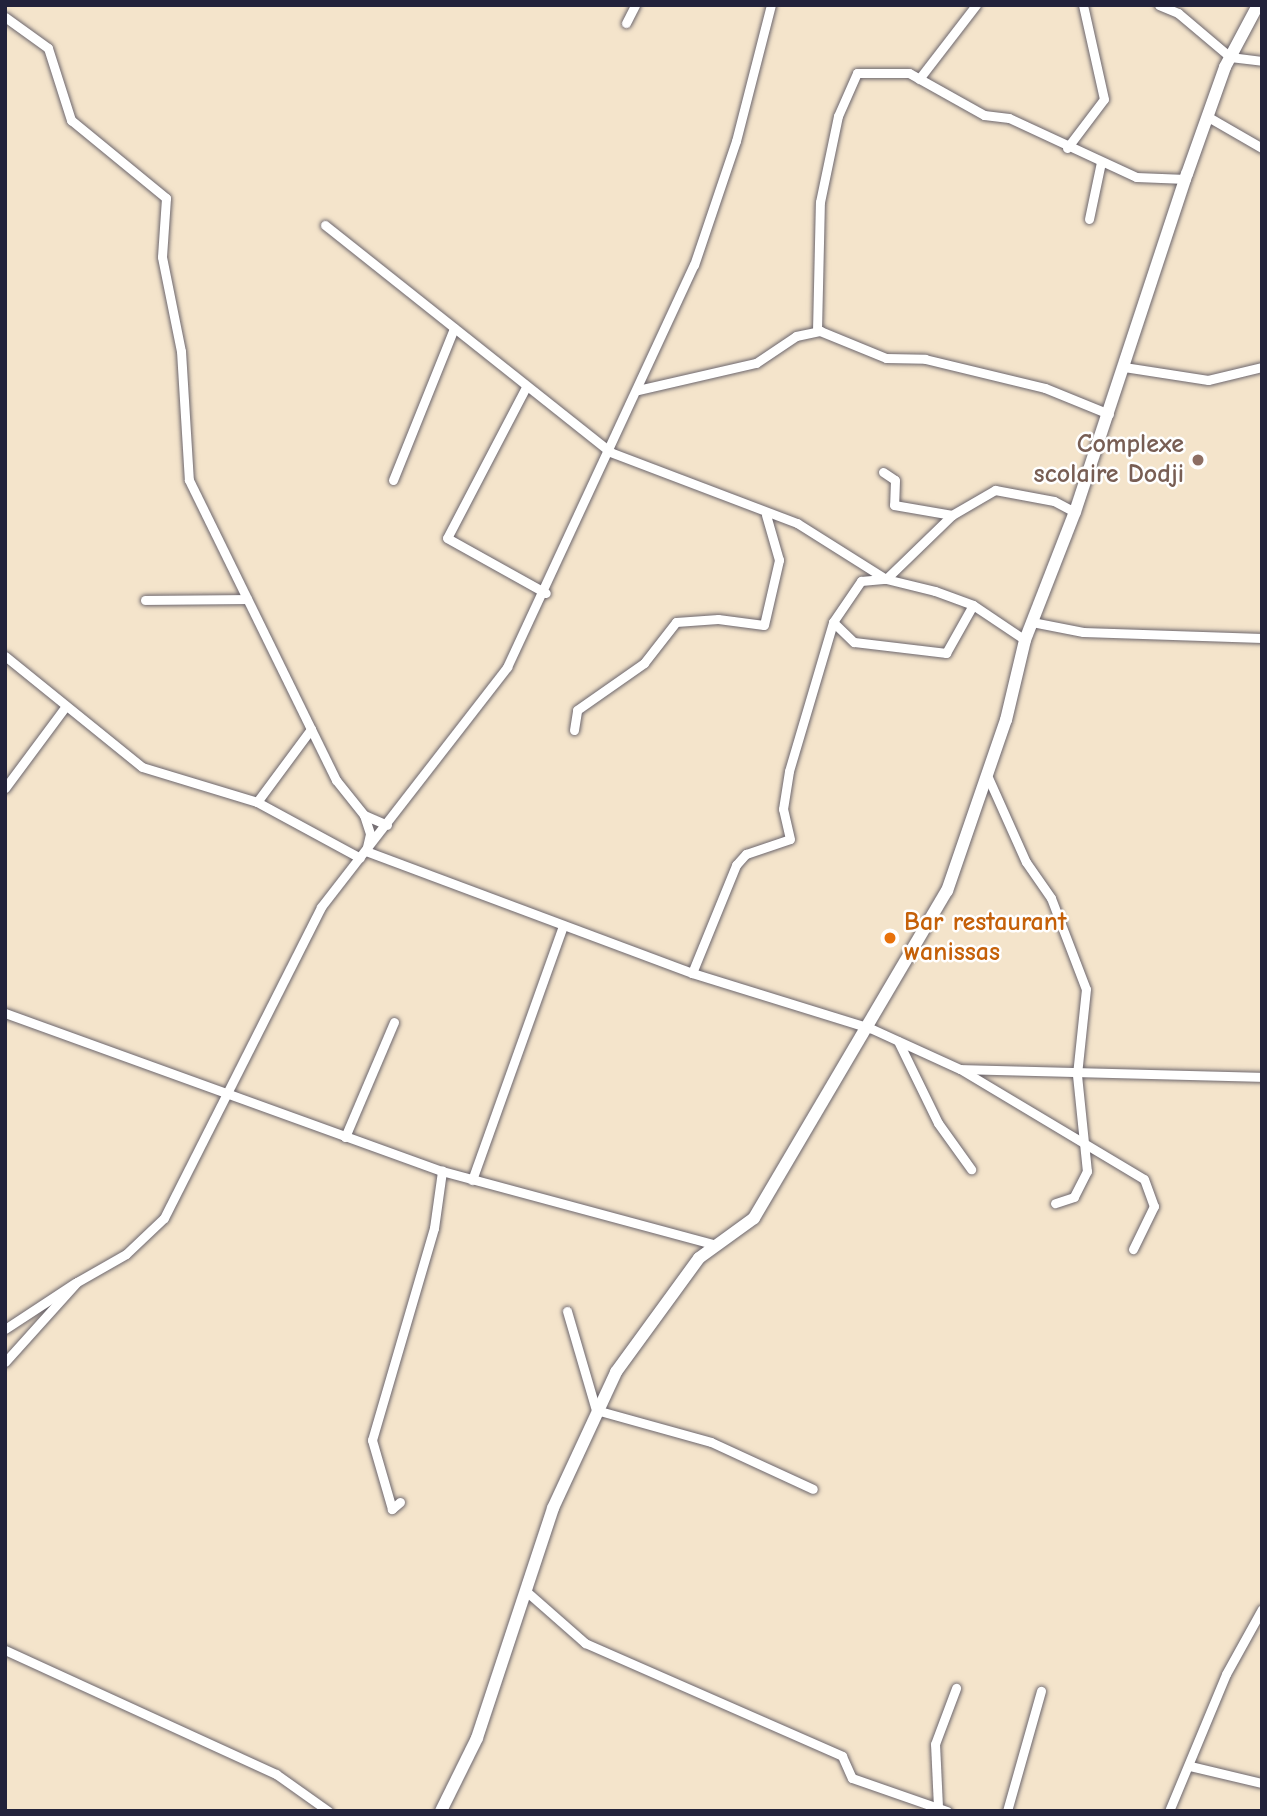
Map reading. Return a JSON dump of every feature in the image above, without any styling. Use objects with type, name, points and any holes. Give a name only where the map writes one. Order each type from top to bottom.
[{"type":"main road","points":[[441,1811],[477,1738],[526,1591],[596,1410],[634,1345],[699,1258],[754,1217],[870,1028],[947,891],[987,775],[1025,640],[1075,512],[1186,179],[1230,57],[1258,5]]},
{"type":"street","points":[[626,23],[635,5]]},
{"type":"street","points":[[5,1329],[126,1254],[163,1218],[229,1096],[321,907],[507,667],[546,593],[694,265],[736,141],[771,5]]},
{"type":"street","points":[[919,79],[976,5]]},
{"type":"street","points":[[1067,148],[1104,99],[1083,5]]},
{"type":"street","points":[[1159,5],[1171,8],[1230,57],[1262,61]]},
{"type":"street","points":[[5,16],[48,48],[71,120],[166,198],[162,257],[181,351],[187,472],[336,780],[364,815],[370,834],[363,855]]},
{"type":"street","points":[[817,331],[817,224],[838,116],[857,73],[919,79],[984,115],[1009,118],[1067,148],[1136,177],[1186,179]]},
{"type":"street","points":[[1210,118],[1262,148]]},
{"type":"street","points":[[1089,219],[1101,162]]},
{"type":"street","points":[[325,225],[610,452],[766,515],[797,523],[886,579],[973,605],[1025,640]]},
{"type":"street","points":[[393,480],[454,328]]},
{"type":"street","points":[[638,390],[756,363],[796,336],[817,331],[844,335],[886,358],[925,359],[1058,391],[1109,414]]},
{"type":"street","points":[[1124,367],[1208,380],[1262,367]]},
{"type":"street","points":[[526,387],[447,538],[546,593]]},
{"type":"street","points":[[883,472],[895,480],[894,505],[952,515]]},
{"type":"street","points":[[692,973],[739,860],[790,839],[783,809],[789,771],[833,622],[861,582],[886,579],[952,515],[995,490],[1054,501],[1075,512]]},
{"type":"street","points":[[574,730],[577,710],[644,663],[676,622],[718,619],[764,625],[779,560],[766,515]]},
{"type":"street","points":[[145,600],[247,599]]},
{"type":"street","points":[[833,622],[854,642],[946,653],[973,605]]},
{"type":"street","points":[[1032,622],[1083,632],[1262,638]]},
{"type":"street","points":[[5,656],[142,767],[257,802],[363,855],[692,973],[870,1028],[960,1069],[1149,1186],[1151,1217],[1133,1249]]},
{"type":"street","points":[[5,788],[66,706]]},
{"type":"street","points":[[257,802],[311,729]]},
{"type":"street","points":[[987,775],[1026,862],[1051,898],[1084,980],[1087,1018],[1077,1075],[1085,1144],[1083,1182],[1069,1201],[1055,1203]]},
{"type":"street","points":[[364,815],[387,825]]},
{"type":"street","points":[[472,1180],[563,926]]},
{"type":"street","points":[[5,1013],[442,1171],[716,1245]]},
{"type":"street","points":[[345,1137],[394,1022]]},
{"type":"street","points":[[898,1041],[938,1123],[971,1169]]},
{"type":"street","points":[[960,1069],[1077,1075],[1262,1077]]},
{"type":"street","points":[[400,1502],[392,1509],[372,1440],[434,1228],[442,1171]]},
{"type":"street","points":[[5,1362],[77,1282]]},
{"type":"street","points":[[567,1311],[596,1410],[711,1443],[813,1489]]},
{"type":"street","points":[[526,1591],[585,1643],[842,1756],[852,1778],[943,1809],[935,1744],[956,1688]]},
{"type":"street","points":[[1169,1811],[1190,1766],[1226,1674],[1262,1609]]},
{"type":"street","points":[[5,1650],[276,1774],[328,1811]]},
{"type":"street","points":[[1007,1811],[1041,1691]]},
{"type":"street","points":[[1190,1766],[1262,1783]]},
{"type":"place","name":"Complexe scolaire Dodji","points":[[1198,460]]},
{"type":"place","name":"Bar restaurant wanissas","points":[[890,938]]}]
